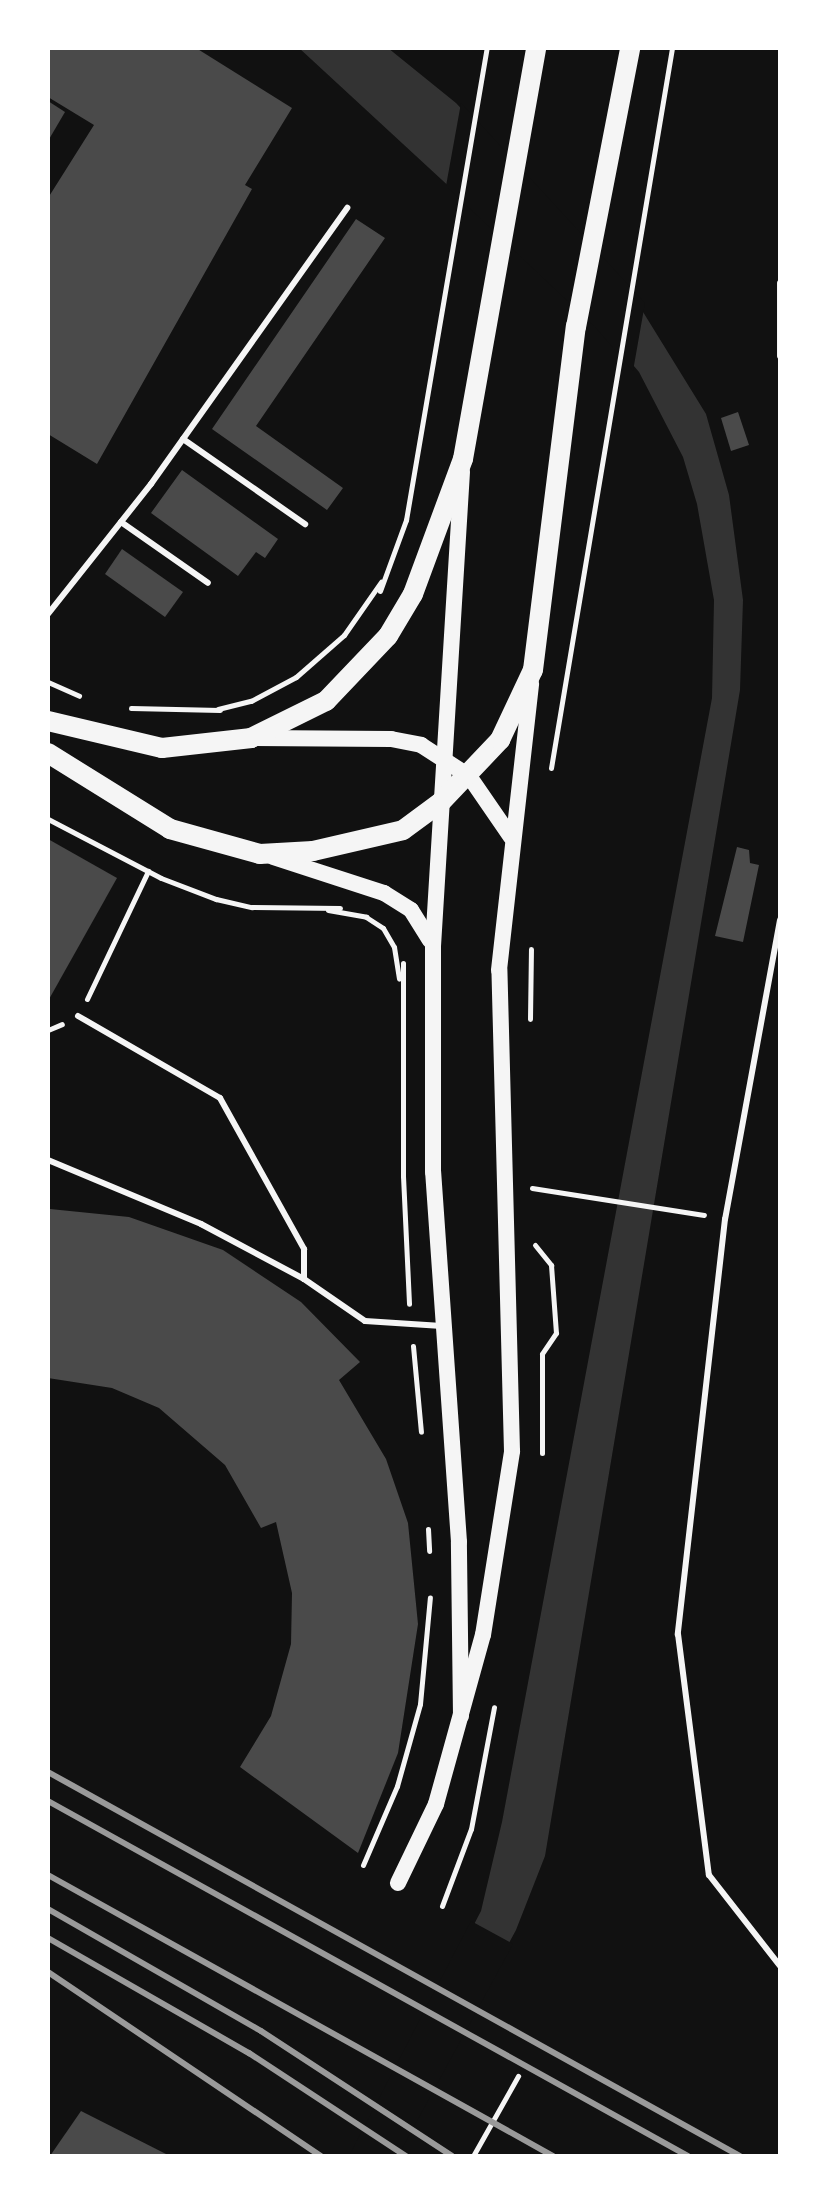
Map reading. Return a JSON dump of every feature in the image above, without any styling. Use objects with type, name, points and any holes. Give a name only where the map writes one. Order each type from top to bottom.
[{"type":"main road","points":[[461,1716],[459,1542],[433,1172],[433,946],[463,459],[536,48]]},
{"type":"main road","points":[[398,1883],[436,1804],[461,1716],[498,1562],[512,1451],[499,1050],[500,943],[576,327],[626,52]]},
{"type":"main road","points":[[251,738],[326,701],[380,648],[413,594],[463,459]]},
{"type":"main road","points":[[260,854],[313,851],[387,836],[416,823],[469,776],[513,718],[533,670]]},
{"type":"main road","points":[[48,721],[162,748],[251,738],[405,740],[444,757],[469,776],[511,837]]},
{"type":"main road","points":[[48,753],[170,829],[384,893],[411,910],[433,946]]},
{"type":"lane","points":[[48,614],[183,439],[347,208]]},
{"type":"lane","points":[[780,283],[780,356]]},
{"type":"lane","points":[[183,439],[305,524]]},
{"type":"lane","points":[[121,522],[208,583]]},
{"type":"lane","points":[[780,920],[725,1219],[678,1634],[709,1875],[780,1966]]},
{"type":"lane","points":[[78,1016],[220,1098],[304,1249],[304,1279]]},
{"type":"lane","points":[[48,1160],[201,1224],[304,1279],[365,1321],[442,1326]]},
{"type":"path","points":[[121,707],[161,712],[217,709],[274,691],[330,650],[382,580],[406,520],[479,103],[482,62],[487,48]]},
{"type":"path","points":[[552,768],[639,266],[672,48]]},
{"type":"path","points":[[48,682],[83,698]]},
{"type":"path","points":[[48,819],[148,871],[228,902],[366,917],[389,935],[400,988]]},
{"type":"path","points":[[78,1016],[148,871]]},
{"type":"path","points":[[530,1033],[531,942]]},
{"type":"path","points":[[532,1172],[533,1203]]},
{"type":"path","points":[[532,1188],[598,1195],[725,1219]]},
{"type":"path","points":[[535,1233],[536,1248],[551,1265],[556,1333],[542,1354],[541,1460]]},
{"type":"path","points":[[363,1865],[397,1786],[420,1704],[430,1590]]},
{"type":"path","points":[[442,1906],[471,1829],[497,1690]]},
{"type":"path","points":[[473,2156],[518,2076]]},
{"type":"shaded area","points":[[299,48],[388,48],[456,103],[627,286],[706,414],[729,495],[743,600],[740,690],[545,1856],[516,1930],[394,2156],[353,2156],[481,1911],[502,1822],[712,698],[714,600],[697,504],[683,457],[639,372],[599,325]]},
{"type":"pier","points":[[461,103],[645,303],[633,371],[596,328],[446,186]]},
{"type":"pier","points":[[471,1921],[513,1944],[398,2156],[349,2156]]},
{"type":"building","points":[[48,48],[196,48],[292,108],[245,185],[252,189],[97,464],[48,434],[48,198],[94,125],[48,97]]},
{"type":"building","points":[[48,101],[65,112],[48,141]]},
{"type":"building","points":[[356,219],[385,238],[256,426],[343,488],[327,510],[212,429]]},
{"type":"building","points":[[738,412],[749,445],[731,451],[721,418]]},
{"type":"building","points":[[182,470],[278,539],[265,558],[256,552],[238,576],[151,513]]},
{"type":"building","points":[[122,549],[183,592],[165,617],[105,574]]},
{"type":"building","points":[[48,839],[117,878],[48,1001]]},
{"type":"building","points":[[737,847],[749,850],[750,863],[759,865],[743,942],[715,936]]},
{"type":"building","points":[[50,1209],[129,1217],[223,1250],[301,1302],[360,1362],[339,1380],[386,1459],[408,1523],[418,1624],[398,1753],[358,1853],[240,1767],[271,1716],[291,1644],[292,1593],[276,1522],[261,1528],[225,1465],[159,1408],[112,1388],[48,1378]]},
{"type":"building","points":[[81,2111],[170,2156],[50,2156]]},
{"type":"railway","points":[[48,1772],[740,2156]]},
{"type":"railway","points":[[48,1801],[688,2156]]},
{"type":"railway","points":[[48,1875],[553,2156]]},
{"type":"railway","points":[[48,1909],[261,2031],[452,2156]]},
{"type":"railway","points":[[48,1938],[249,2053],[406,2156]]},
{"type":"railway","points":[[48,1972],[321,2156]]}]
